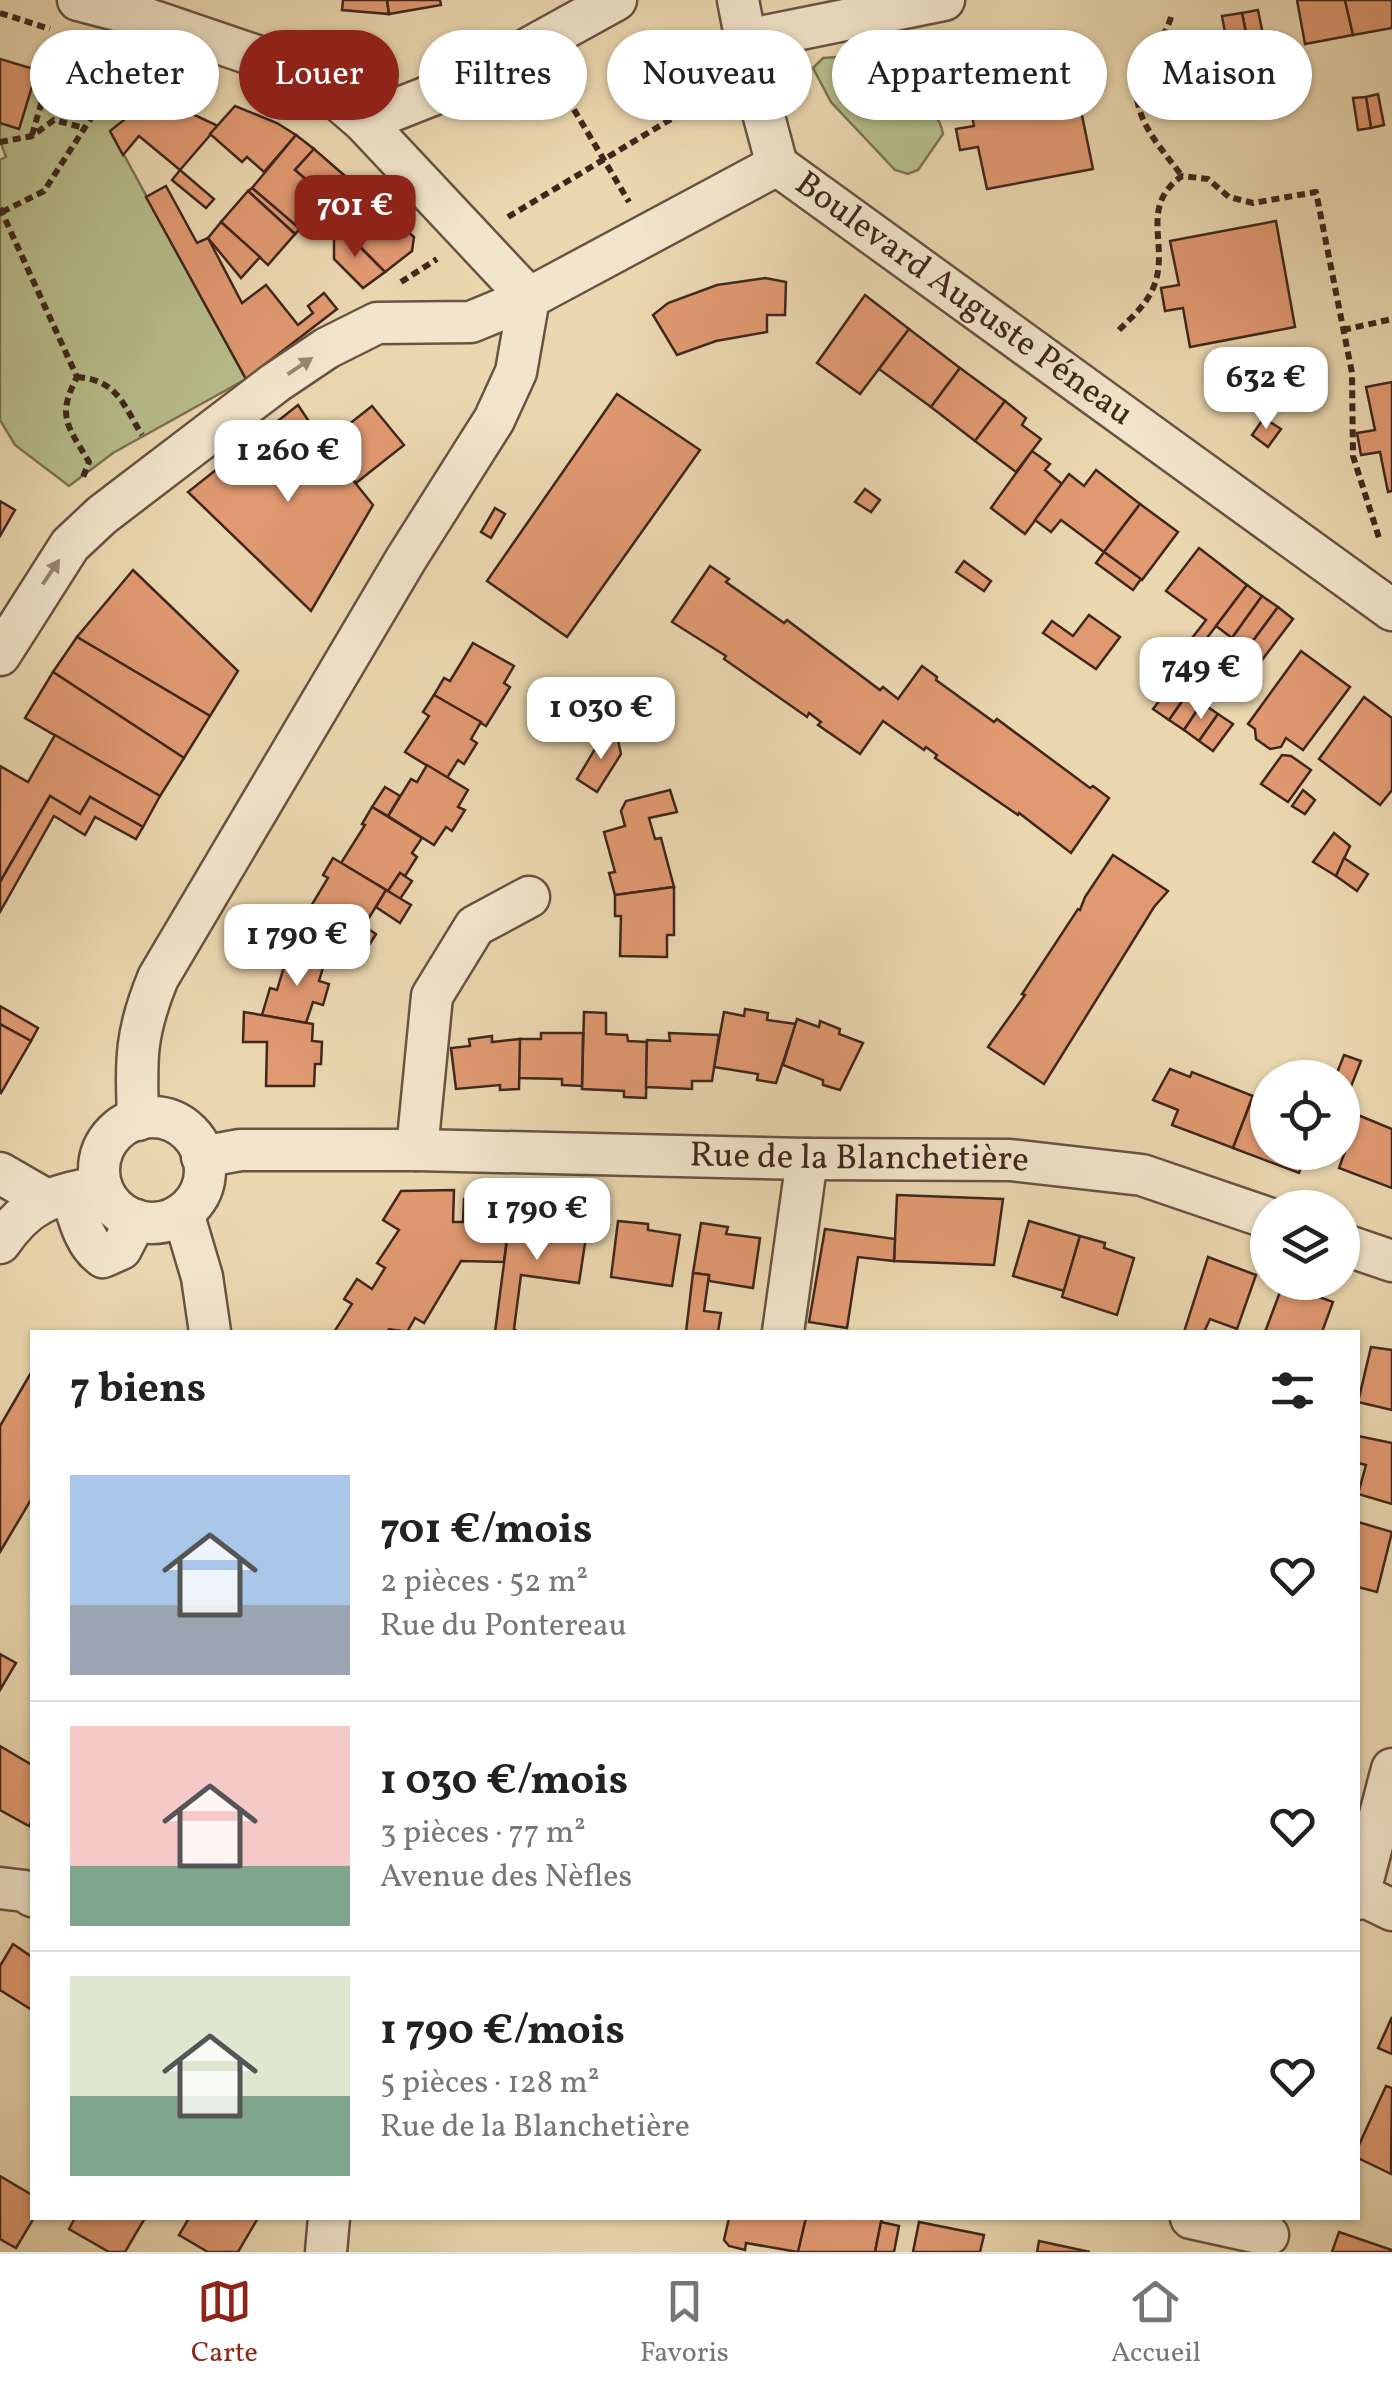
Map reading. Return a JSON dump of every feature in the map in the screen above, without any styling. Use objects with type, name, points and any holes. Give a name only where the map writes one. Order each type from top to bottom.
[{"type":"street","points":[[78,0],[139,16],[286,66],[327,90],[364,122],[528,298]]},
{"type":"street","points":[[563,30],[616,0]]},
{"type":"street","points":[[738,0],[744,30]]},
{"type":"street","points":[[812,38],[944,0]]},
{"type":"street","points":[[364,122],[419,100]]},
{"type":"street","points":[[0,655],[70,545],[162,468],[275,383],[351,334],[377,323],[471,322],[528,298],[648,234],[776,165],[765,120]]},
{"type":"street","name":"Boulevard Auguste Péneau","points":[[776,165],[1392,610]]},
{"type":"street","points":[[138,1120],[136,1058],[141,1020],[158,978],[396,575],[494,420],[520,360],[528,298]]},
{"type":"street","points":[[418,1150],[432,996],[475,926],[529,897]]},
{"type":"street","points":[[0,1173],[72,1192],[111,1204],[136,1220],[155,1223],[183,1213],[200,1192],[204,1174],[194,1138],[178,1124],[158,1118],[138,1120],[122,1126],[106,1145],[99,1169],[72,1192],[19,1220],[0,1243]]},
{"type":"street","name":"Rue de la Blanchetière","points":[[202,1156],[240,1150],[418,1150],[1010,1160],[1142,1175],[1250,1212]]},
{"type":"street","points":[[783,1330],[807,1159]]},
{"type":"street","points":[[183,1213],[202,1277],[210,1330]]},
{"type":"street","points":[[1360,1250],[1392,1261]]},
{"type":"street","points":[[1360,1889],[1392,1769]]},
{"type":"street","points":[[0,1888],[30,1895]]},
{"type":"street","points":[[1360,1897],[1392,1910]]},
{"type":"street","points":[[1200,2220],[1268,2235]]},
{"type":"path","points":[[1171,16],[1165,37],[1138,81],[1140,112],[1182,176]]},
{"type":"path","points":[[32,136],[37,120]]},
{"type":"path","points":[[0,142],[32,136],[54,120],[84,128]]},
{"type":"path","points":[[77,377],[1,210],[44,191],[89,120]]},
{"type":"path","points":[[581,120],[648,234]]},
{"type":"path","points":[[398,284],[604,159],[659,120]]},
{"type":"path","points":[[1120,330],[1146,302],[1156,283],[1156,214],[1166,188],[1182,176],[1208,179],[1229,197],[1253,203],[1316,192],[1352,373],[1353,456],[1380,540]]},
{"type":"path","points":[[1343,330],[1392,319]]},
{"type":"path","points":[[77,377],[98,378],[116,392],[162,468]]},
{"type":"path","points":[[77,377],[66,398],[64,421],[89,462],[79,488]]},
{"type":"green space","points":[[832,57],[832,103],[813,68],[823,58]]},
{"type":"green space","points":[[30,93],[30,120],[124,120],[111,131],[246,379],[113,453],[69,486],[15,445],[0,420],[0,160],[6,157],[0,141],[0,123],[19,129]]},
{"type":"green space","points":[[848,120],[938,120],[943,134],[918,170],[908,174],[895,170]]},
{"type":"building","points":[[343,0],[387,0],[389,14],[342,10]]},
{"type":"building","points":[[387,0],[440,0],[441,5],[389,14]]},
{"type":"building","points":[[1297,0],[1345,0],[1353,35],[1312,43],[1312,30],[1302,30]]},
{"type":"building","points":[[1345,0],[1392,0],[1392,28],[1353,35]]},
{"type":"building","points":[[1258,10],[1262,30],[1245,30],[1242,13]]},
{"type":"building","points":[[1242,13],[1245,30],[1225,30],[1222,16]]},
{"type":"building","points":[[0,59],[30,68],[30,93],[19,129],[0,123]]},
{"type":"building","points":[[1378,94],[1384,125],[1371,128],[1366,97]]},
{"type":"building","points":[[1366,97],[1371,128],[1358,130],[1353,98]]},
{"type":"building","points":[[235,106],[239,108],[239,120],[270,120],[296,135],[264,172],[247,157],[242,162],[210,134]]},
{"type":"building","points":[[124,120],[205,120],[218,126],[180,170],[139,136],[123,155],[110,131]]},
{"type":"building","points":[[973,120],[1083,120],[1093,169],[987,189],[978,147],[960,150],[956,129],[974,126]]},
{"type":"building","points":[[296,135],[314,149],[295,170],[327,197],[300,229],[252,188]]},
{"type":"building","points":[[314,149],[345,176],[327,197],[295,170]]},
{"type":"building","points":[[180,170],[214,199],[206,208],[172,180]]},
{"type":"building","points":[[345,176],[414,237],[412,251],[385,272],[319,205]]},
{"type":"building","points":[[166,186],[197,243],[208,238],[242,303],[266,285],[298,325],[313,313],[308,306],[324,293],[337,309],[246,379],[146,197]]},
{"type":"building","points":[[252,188],[300,229],[295,234],[248,191]]},
{"type":"building","points":[[248,191],[295,234],[268,265],[221,222]]},
{"type":"building","points":[[1276,221],[1295,327],[1190,347],[1183,308],[1165,311],[1161,288],[1179,285],[1170,241]]},
{"type":"building","points":[[221,222],[260,257],[241,278],[208,238]]},
{"type":"building","points":[[342,229],[385,272],[363,288],[334,259],[334,236]]},
{"type":"building","points":[[765,278],[786,282],[785,315],[767,315],[767,332],[716,341],[677,355],[653,315],[668,303],[717,285]]},
{"type":"building","points":[[865,295],[909,329],[860,394],[817,363]]},
{"type":"building","points":[[909,329],[960,368],[931,407],[879,369]]},
{"type":"building","points":[[960,368],[1005,401],[975,441],[931,407]]},
{"type":"building","points":[[1392,382],[1392,491],[1388,492],[1380,452],[1361,455],[1357,433],[1375,430],[1366,387]]},
{"type":"building","points":[[617,394],[700,450],[567,637],[487,581]]},
{"type":"building","points":[[1005,401],[1026,418],[1022,425],[1041,439],[1016,472],[975,441]]},
{"type":"building","points":[[298,405],[373,505],[311,611],[188,492]]},
{"type":"building","points":[[372,406],[404,445],[356,483],[324,444]]},
{"type":"building","points":[[1264,418],[1281,429],[1268,447],[1252,435]]},
{"type":"building","points":[[1032,451],[1050,464],[1045,470],[1062,484],[1025,534],[991,508]]},
{"type":"building","points":[[1096,470],[1140,504],[1104,552],[1061,520],[1051,532],[1035,520],[1069,474],[1084,486]]},
{"type":"building","points":[[865,489],[880,500],[871,512],[855,502]]},
{"type":"building","points":[[0,501],[15,510],[0,536]]},
{"type":"building","points":[[1140,504],[1178,532],[1142,580],[1104,552]]},
{"type":"building","points":[[495,508],[505,514],[491,538],[481,532]]},
{"type":"building","points":[[1199,548],[1247,585],[1185,667],[1175,660],[1206,620],[1166,591]]},
{"type":"building","points":[[1104,552],[1141,579],[1133,590],[1096,563]]},
{"type":"building","points":[[964,561],[991,581],[984,591],[956,572]]},
{"type":"building","points":[[710,566],[729,579],[726,582],[784,623],[787,620],[880,690],[883,687],[898,699],[922,666],[994,722],[997,719],[1109,798],[1071,853],[1019,813],[935,758],[937,755],[926,747],[924,750],[883,721],[860,754],[818,725],[821,722],[809,713],[807,717],[724,659],[726,656],[672,622]]},
{"type":"building","points":[[133,570],[238,671],[210,716],[77,637]]},
{"type":"building","points":[[1247,585],[1262,596],[1232,638],[1216,626]]},
{"type":"building","points":[[1262,596],[1278,607],[1247,649],[1232,638]]},
{"type":"building","points":[[1278,607],[1293,619],[1262,660],[1247,649]]},
{"type":"building","points":[[1089,615],[1120,637],[1096,669],[1043,633],[1052,621],[1073,636]]},
{"type":"building","points":[[77,637],[210,716],[184,758],[53,672]]},
{"type":"building","points":[[473,643],[514,666],[504,683],[510,687],[486,726],[434,695],[444,678],[450,681]]},
{"type":"building","points":[[1301,651],[1350,687],[1303,750],[1286,738],[1281,747],[1270,749],[1256,739],[1255,729],[1248,724]]},
{"type":"building","points":[[53,672],[184,758],[160,796],[25,718]]},
{"type":"building","points":[[1173,683],[1188,693],[1169,720],[1153,709]]},
{"type":"building","points":[[1188,693],[1202,703],[1184,730],[1169,720]]},
{"type":"building","points":[[434,695],[481,722],[471,739],[477,743],[464,764],[458,760],[447,778],[405,752],[429,716],[423,712]]},
{"type":"building","points":[[1364,697],[1392,718],[1392,790],[1380,805],[1319,759]]},
{"type":"building","points":[[1202,703],[1218,714],[1199,741],[1184,730]]},
{"type":"building","points":[[1218,714],[1233,724],[1213,751],[1199,741]]},
{"type":"building","points":[[607,729],[618,740],[621,754],[597,792],[577,779]]},
{"type":"building","points":[[55,735],[160,796],[143,827],[90,797],[80,814],[50,796],[0,882],[0,766],[28,782]]},
{"type":"building","points":[[1282,755],[1291,756],[1311,770],[1288,802],[1261,784]]},
{"type":"building","points":[[427,765],[468,790],[458,807],[465,810],[452,831],[446,827],[434,845],[388,816],[411,779],[417,782]]},
{"type":"building","points":[[385,787],[400,796],[388,816],[372,807]]},
{"type":"building","points":[[670,790],[677,812],[649,818],[655,839],[661,838],[674,887],[615,895],[609,873],[615,872],[604,832],[625,826],[621,811],[626,801]]},
{"type":"building","points":[[1303,790],[1315,800],[1305,814],[1292,806]]},
{"type":"building","points":[[50,796],[80,814],[90,797],[143,827],[136,839],[95,817],[85,835],[54,816],[0,912],[0,882]]},
{"type":"building","points":[[372,807],[422,838],[412,853],[417,857],[405,876],[400,873],[388,891],[341,863]]},
{"type":"building","points":[[1334,833],[1350,846],[1336,876],[1313,862]]},
{"type":"building","points":[[1113,855],[1168,891],[1154,907],[1044,1084],[988,1047]]},
{"type":"building","points":[[333,858],[386,890],[364,926],[376,934],[365,952],[305,916],[328,878],[323,875]]},
{"type":"building","points":[[1344,858],[1368,874],[1357,891],[1336,876]]},
{"type":"building","points":[[400,873],[412,881],[400,899],[388,891]]},
{"type":"building","points":[[674,887],[674,935],[667,935],[667,957],[620,956],[621,916],[615,916],[615,895]]},
{"type":"building","points":[[386,890],[411,905],[400,923],[376,907]]},
{"type":"building","points":[[289,950],[325,961],[319,981],[329,984],[323,1005],[313,1002],[306,1023],[262,1015],[270,988],[277,990]]},
{"type":"building","points":[[0,1006],[38,1028],[31,1041],[0,1024]]},
{"type":"building","points":[[745,1009],[768,1013],[767,1020],[796,1024],[776,1083],[757,1080],[758,1074],[714,1067],[724,1012],[744,1016]]},
{"type":"building","points":[[244,1012],[313,1024],[312,1041],[322,1042],[314,1086],[266,1086],[267,1042],[243,1042]]},
{"type":"building","points":[[584,1012],[606,1013],[606,1034],[627,1035],[628,1041],[647,1042],[646,1098],[624,1097],[624,1091],[582,1089]]},
{"type":"building","points":[[797,1019],[819,1027],[820,1021],[863,1043],[840,1090],[783,1065]]},
{"type":"building","points":[[0,1024],[31,1041],[1,1093],[0,1092]]},
{"type":"building","points":[[541,1033],[583,1033],[582,1086],[562,1085],[562,1079],[518,1078],[520,1039],[541,1039]]},
{"type":"building","points":[[669,1033],[719,1035],[712,1081],[692,1081],[692,1089],[646,1087],[647,1040],[670,1041]]},
{"type":"building","points":[[492,1036],[492,1042],[520,1039],[519,1089],[500,1090],[500,1085],[456,1089],[451,1048],[470,1046],[469,1039]]},
{"type":"building","points":[[1170,1069],[1190,1077],[1192,1072],[1250,1095],[1233,1148],[1172,1125],[1178,1110],[1153,1100]]},
{"type":"building","points":[[1250,1104],[1250,1154],[1233,1148]]},
{"type":"building","points":[[1360,1116],[1392,1129],[1392,1188],[1344,1170],[1360,1170]]},
{"type":"building","points":[[513,1189],[504,1262],[461,1261],[424,1323],[415,1318],[408,1330],[335,1330],[352,1304],[344,1299],[357,1279],[372,1289],[385,1268],[377,1263],[399,1230],[383,1220],[401,1191],[454,1190],[453,1222],[463,1222],[464,1199],[487,1199],[487,1190]]},
{"type":"building","points":[[897,1195],[1003,1199],[994,1265],[894,1261]]},
{"type":"building","points":[[618,1221],[648,1224],[648,1230],[680,1235],[672,1286],[611,1277]]},
{"type":"building","points":[[1029,1221],[1080,1236],[1064,1291],[1013,1276]]},
{"type":"building","points":[[530,1222],[563,1230],[564,1226],[587,1230],[579,1283],[521,1275],[515,1330],[495,1330],[509,1225],[529,1228]]},
{"type":"building","points":[[701,1223],[728,1227],[726,1234],[760,1238],[753,1288],[709,1281],[709,1275],[693,1273]]},
{"type":"building","points":[[825,1229],[895,1239],[894,1261],[858,1257],[847,1328],[809,1322]]},
{"type":"building","points":[[1080,1236],[1134,1258],[1117,1315],[1062,1297]]},
{"type":"building","points":[[1208,1257],[1250,1273],[1250,1292],[1237,1329],[1210,1319],[1205,1330],[1185,1330]]},
{"type":"building","points":[[693,1273],[709,1275],[704,1311],[721,1313],[718,1330],[686,1330]]},
{"type":"building","points":[[1277,1300],[1327,1300],[1333,1302],[1323,1330],[1266,1330]]},
{"type":"building","points":[[1371,1347],[1392,1350],[1392,1410],[1360,1402]]},
{"type":"building","points":[[30,1374],[30,1501],[0,1552],[0,1426]]},
{"type":"building","points":[[1360,1436],[1392,1443],[1392,1504],[1360,1495],[1366,1465],[1360,1464]]},
{"type":"building","points":[[1360,1523],[1392,1532],[1377,1592],[1360,1588]]},
{"type":"building","points":[[0,1654],[16,1663],[0,1690]]},
{"type":"building","points":[[0,1746],[30,1764],[29,1826],[0,1810]]},
{"type":"building","points":[[13,1944],[30,1956],[30,2009],[0,1990],[0,1966]]},
{"type":"building","points":[[1392,2017],[1392,2054],[1378,2048]]},
{"type":"building","points":[[1386,2086],[1392,2088],[1391,2174],[1360,2159],[1360,2143]]},
{"type":"building","points":[[0,2176],[30,2194],[33,2220],[16,2248],[0,2239]]},
{"type":"building","points":[[74,2220],[144,2220],[125,2252],[109,2252],[69,2229]]},
{"type":"building","points":[[188,2220],[257,2220],[238,2252],[208,2252],[179,2235]]},
{"type":"building","points":[[729,2220],[806,2220],[798,2252],[746,2243],[745,2250],[729,2246],[724,2240]]},
{"type":"building","points":[[806,2220],[882,2220],[875,2252],[798,2252]]},
{"type":"building","points":[[881,2222],[899,2226],[894,2252],[875,2252]]},
{"type":"building","points":[[919,2222],[984,2235],[980,2252],[913,2252]]},
{"type":"building","points":[[1339,2232],[1392,2250],[1392,2252],[1332,2252]]},
{"type":"building","points":[[1039,2241],[1090,2252],[1037,2252]]}]
